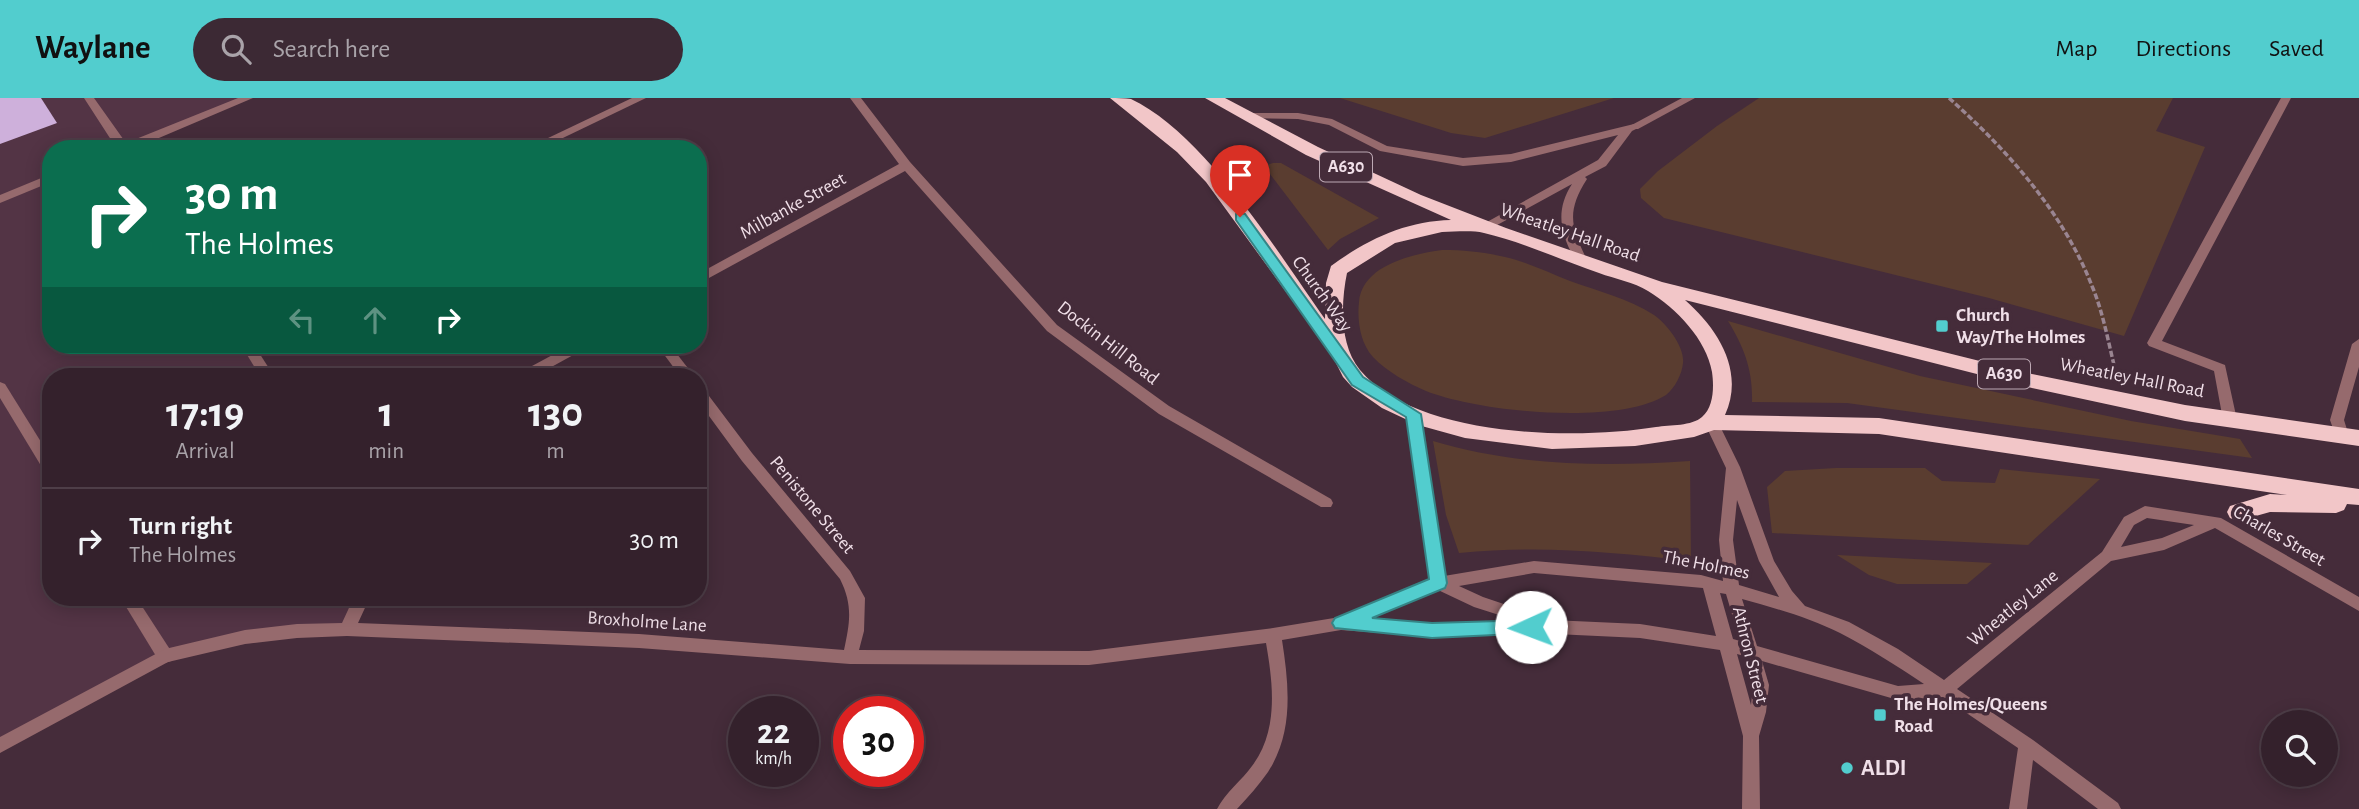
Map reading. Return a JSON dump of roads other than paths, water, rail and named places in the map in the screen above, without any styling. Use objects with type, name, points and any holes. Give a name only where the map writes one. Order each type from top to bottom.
[{"type":"highway","name":"Church Way","points":[[1118,98],[1171,138],[1210,175],[1347,365]]},
{"type":"highway","name":"A630","points":[[1213,98],[1340,165],[1483,227]]},
{"type":"highway","name":"Wheatley Hall Road","points":[[2351,437],[2230,420],[2032,381],[1654,286],[1483,227],[1422,227],[1387,236],[1338,270],[1331,294],[1334,324],[1347,365],[1358,381],[1413,414],[1488,434],[1562,440],[1625,440],[1687,430],[1711,422],[1879,426],[2359,497]]},
{"type":"highway","name":"Wheatley Hall Road","points":[[1654,286],[1688,312],[1709,337],[1724,385],[1719,407],[1711,422]]},
{"type":"highway","points":[[2238,512],[2270,503],[2359,505]]},
{"type":"street","points":[[89,98],[117,140]]},
{"type":"street","points":[[145,140],[248,98]]},
{"type":"street","points":[[550,140],[641,98]]},
{"type":"street","name":"Dockin Hill Road","points":[[856,98],[906,166],[1052,328],[1164,410],[1326,503]]},
{"type":"street","points":[[1245,116],[1298,116],[1332,122],[1384,149],[1463,162],[1511,158],[1585,137],[1630,129],[1690,98]]},
{"type":"street","points":[[2230,420],[2220,368],[2154,343],[2286,98]]},
{"type":"street","points":[[1483,227],[1584,175],[1609,158],[1630,129]]},
{"type":"street","name":"Milbanke Street","points":[[707,275],[906,166]]},
{"type":"street","points":[[1581,260],[1566,228],[1565,214],[1568,198],[1584,175]]},
{"type":"street","points":[[0,199],[42,182]]},
{"type":"street","points":[[2351,437],[2337,420],[2359,346]]},
{"type":"street","points":[[539,368],[564,354]]},
{"type":"street","points":[[670,354],[681,368]]},
{"type":"street","points":[[0,387],[42,455]]},
{"type":"street","name":"Penistone Street","points":[[707,403],[747,457],[845,575],[857,597],[856,632],[850,657]]},
{"type":"street","points":[[1413,414],[1438,583]]},
{"type":"street","points":[[1711,422],[1732,467],[1772,570],[1789,600],[1802,612]]},
{"type":"street","name":"Athron Street","points":[[1732,467],[1726,540],[1732,590],[1753,651],[1761,685],[1758,712],[1751,736]]},
{"type":"street","name":"Wheatley Lane","points":[[1944,690],[2107,556],[2129,521],[2145,512],[2216,522]]},
{"type":"street","name":"Wheatley Lane","points":[[2107,556],[2164,544],[2238,512]]},
{"type":"street","name":"Charles Street","points":[[2216,522],[2359,605]]},
{"type":"street","name":"The Holmes","points":[[1273,635],[1341,623],[1438,583],[1534,567],[1617,572],[1710,584],[1843,627],[1892,654],[2027,745],[2112,809]]},
{"type":"street","name":"The Holmes","points":[[1438,583],[1479,602],[1555,626]]},
{"type":"street","name":"Athron Street","points":[[1710,584],[1751,736],[1751,809]]},
{"type":"street","points":[[134,606],[165,656]]},
{"type":"street","points":[[347,629],[358,606]]},
{"type":"street","name":"The Holmes","points":[[1341,623],[1432,630],[1555,626],[1640,631],[1726,644],[1898,693],[1944,690]]},
{"type":"street","name":"Broxholme Lane","points":[[0,745],[165,656],[245,637],[347,629],[639,641],[850,657],[1089,658],[1273,635]]},
{"type":"street","points":[[1227,809],[1267,758],[1276,725],[1281,683],[1273,635]]},
{"type":"street","points":[[2018,809],[2027,745]]},
{"type":"place","name":"Church Way/The Holmes","points":[[1942,326]]},
{"type":"place","name":"The Holmes/Queens Road","points":[[1880,715]]},
{"type":"place","name":"ALDI","points":[[1847,768]]}]
